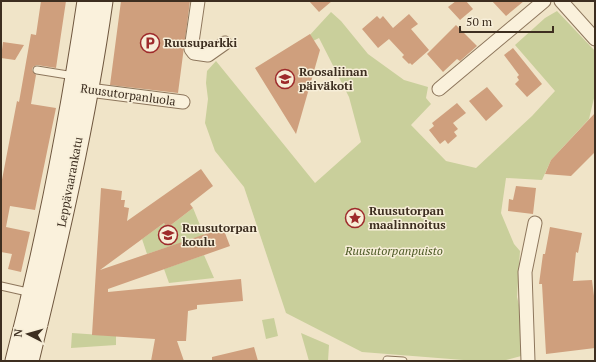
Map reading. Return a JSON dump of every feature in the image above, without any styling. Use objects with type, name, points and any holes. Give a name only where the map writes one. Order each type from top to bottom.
[{"type":"main road","name":"Leppävaarankatu","points":[[82,83],[86,1]]},
{"type":"main road","name":"Leppävaarankatu","points":[[29,361],[40,294],[82,83],[102,1]]},
{"type":"main road","name":"Leppävaarankatu","points":[[15,361],[40,294]]},
{"type":"street","points":[[198,1],[191,49],[194,53],[199,55],[208,55],[225,43]]},
{"type":"street","points":[[439,89],[544,1]]},
{"type":"street","points":[[561,1],[595,39]]},
{"type":"street","name":"Ruusutorpanluola","points":[[82,83],[183,102]]},
{"type":"street","points":[[528,361],[525,272],[535,223]]},
{"type":"lane","points":[[37,70],[82,83]]},
{"type":"lane","points":[[1,286],[40,294]]},
{"type":"lane","points":[[387,360],[402,361]]},
{"type":"green space","name":"Ruusutorpanpuisto","points":[[557,11],[595,51],[595,94],[589,119],[551,160],[542,180],[506,178],[501,213],[514,244],[520,251],[517,297],[522,317],[525,355],[502,361],[476,361],[362,352],[286,313],[244,187],[215,151],[205,123],[208,99],[206,83],[207,71],[216,61],[315,183],[361,142],[349,97],[319,38],[311,42],[308,37],[331,12],[341,21],[368,54],[404,80],[428,87],[426,98],[431,104],[411,125],[446,161],[476,168],[532,116],[555,91],[515,45],[545,18]]},
{"type":"green space","points":[[193,208],[204,235],[147,254],[142,239],[164,223],[167,228]]},
{"type":"green space","points":[[204,255],[214,278],[169,283],[164,269]]},
{"type":"green space","points":[[274,318],[278,336],[266,339],[262,320]]},
{"type":"green space","points":[[72,333],[116,336],[116,345],[71,348]]},
{"type":"green space","points":[[301,333],[329,345],[328,361],[309,361]]},
{"type":"building","points":[[41,1],[66,1],[56,68],[37,65],[33,67],[32,70],[36,75],[31,104],[56,108],[35,210],[10,206],[6,227],[30,232],[21,272],[8,269],[12,254],[1,252],[1,185],[17,101],[19,102],[31,34],[36,35]]},
{"type":"building","name":"Ruusuparkki","points":[[121,1],[190,1],[178,93],[110,85]]},
{"type":"building","points":[[309,1],[332,1],[319,12]]},
{"type":"building","points":[[456,1],[466,1],[473,9],[460,20],[448,7]]},
{"type":"building","points":[[492,1],[524,1],[506,16]]},
{"type":"building","points":[[409,14],[418,24],[411,29],[429,50],[412,65],[402,57],[404,55],[389,39],[378,48],[362,29],[377,16],[380,19],[383,16],[393,28]]},
{"type":"building","points":[[456,25],[477,46],[460,61],[457,59],[443,72],[427,54]]},
{"type":"building","points":[[310,34],[320,50],[296,134],[255,68]]},
{"type":"building","points":[[3,42],[24,45],[15,60],[1,58]]},
{"type":"building","points":[[513,48],[542,84],[527,97],[515,84],[519,80],[517,77],[519,75],[504,55]]},
{"type":"building","points":[[487,87],[503,106],[486,121],[469,101]]},
{"type":"building","points":[[457,103],[466,113],[453,123],[458,129],[454,132],[457,136],[448,144],[445,140],[440,144],[429,130],[434,126],[432,123]]},
{"type":"building","points":[[595,113],[595,152],[571,176],[545,174],[551,160]]},
{"type":"building","points":[[201,169],[213,186],[190,204],[193,208],[167,228],[164,223],[100,270],[223,228],[230,246],[108,289],[108,292],[241,279],[243,301],[197,305],[197,309],[188,311],[186,341],[177,341],[184,361],[151,361],[155,339],[92,335],[101,188],[122,191],[121,200],[125,200],[124,207],[129,208],[127,221]]},
{"type":"building","points":[[516,186],[536,188],[533,214],[508,211],[509,199],[513,200]]},
{"type":"building","points":[[550,227],[582,233],[578,253],[576,252],[573,281],[592,280],[595,304],[595,348],[546,354],[542,284],[539,284],[543,254],[545,254]]},
{"type":"building","points":[[254,347],[258,361],[212,361],[212,357]]},
{"type":"place","name":"Ruusuparkki","points":[[150,43]]},
{"type":"place","name":"Roosaliinan päiväkoti","points":[[285,79]]},
{"type":"place","name":"Ruusutorpan maalinnoitus","points":[[355,218]]},
{"type":"place","name":"Ruusutorpan koulu","points":[[168,235]]}]
